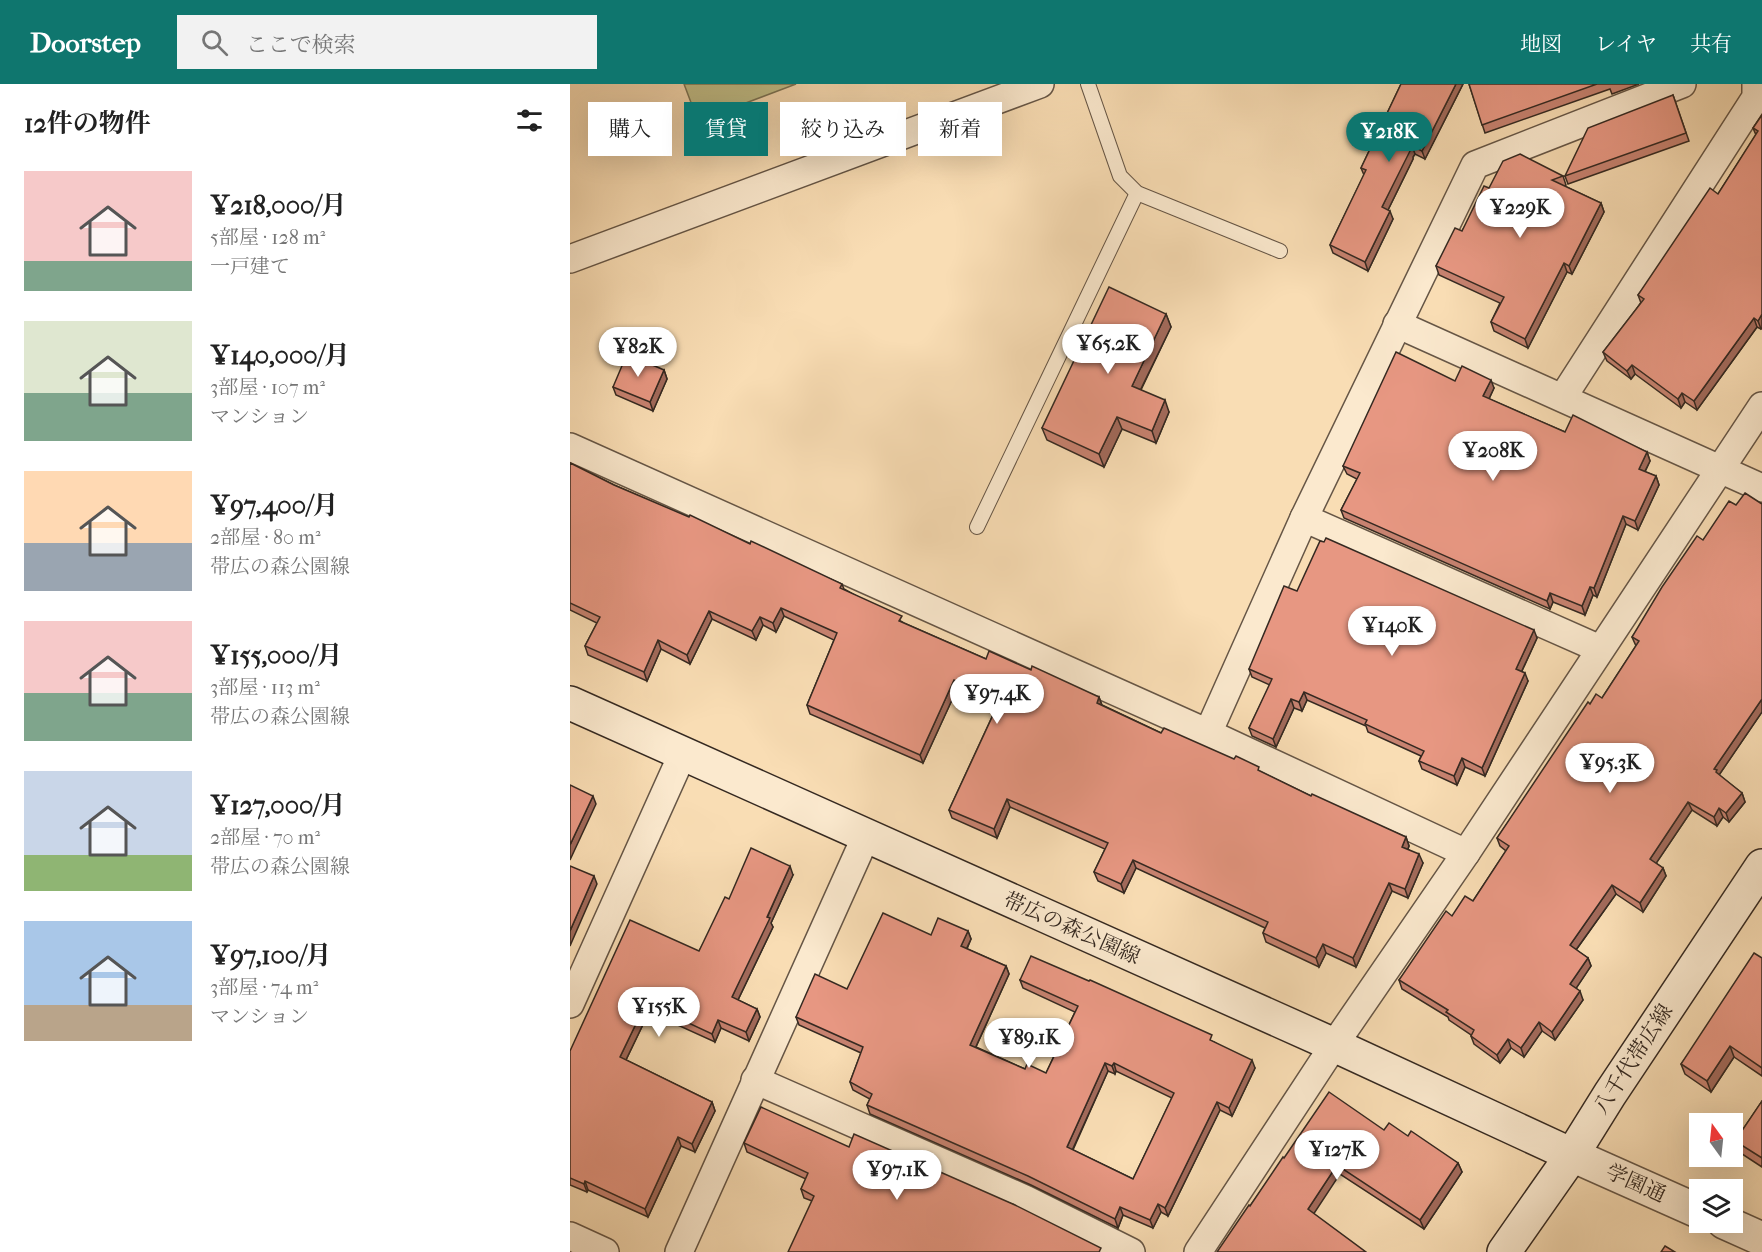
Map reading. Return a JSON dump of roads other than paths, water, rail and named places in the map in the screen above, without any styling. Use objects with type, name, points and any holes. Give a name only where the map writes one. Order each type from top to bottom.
[{"type":"main road","name":"帯広の森公園線","points":[[570,703],[1334,1045],[1572,1155]]},
{"type":"main road","name":"八千代帯広線","points":[[1504,1252],[1572,1155],[1762,866]]},
{"type":"main road","name":"学園通","points":[[1572,1155],[1689,1207]]},
{"type":"main road","points":[[1743,1230],[1762,1239]]},
{"type":"street","points":[[570,259],[1040,84]]},
{"type":"street","points":[[1208,733],[1304,518],[1474,165],[1682,84]]},
{"type":"street","points":[[1563,397],[1756,98],[1756,84]]},
{"type":"street","points":[[1397,324],[1762,488]]},
{"type":"street","points":[[1198,1252],[1762,406]]},
{"type":"street","points":[[570,447],[1208,733],[1466,853]]},
{"type":"street","points":[[1304,518],[1600,649]]},
{"type":"street","points":[[570,1004],[683,753]]},
{"type":"street","points":[[679,1252],[866,836]]},
{"type":"street","points":[[755,1080],[1025,1199],[1131,1252]]},
{"type":"street","points":[[570,1236],[605,1252]]},
{"type":"lane","points":[[1088,84],[1120,176],[1137,193],[1280,251]]},
{"type":"lane","points":[[977,527],[1137,193]]}]
